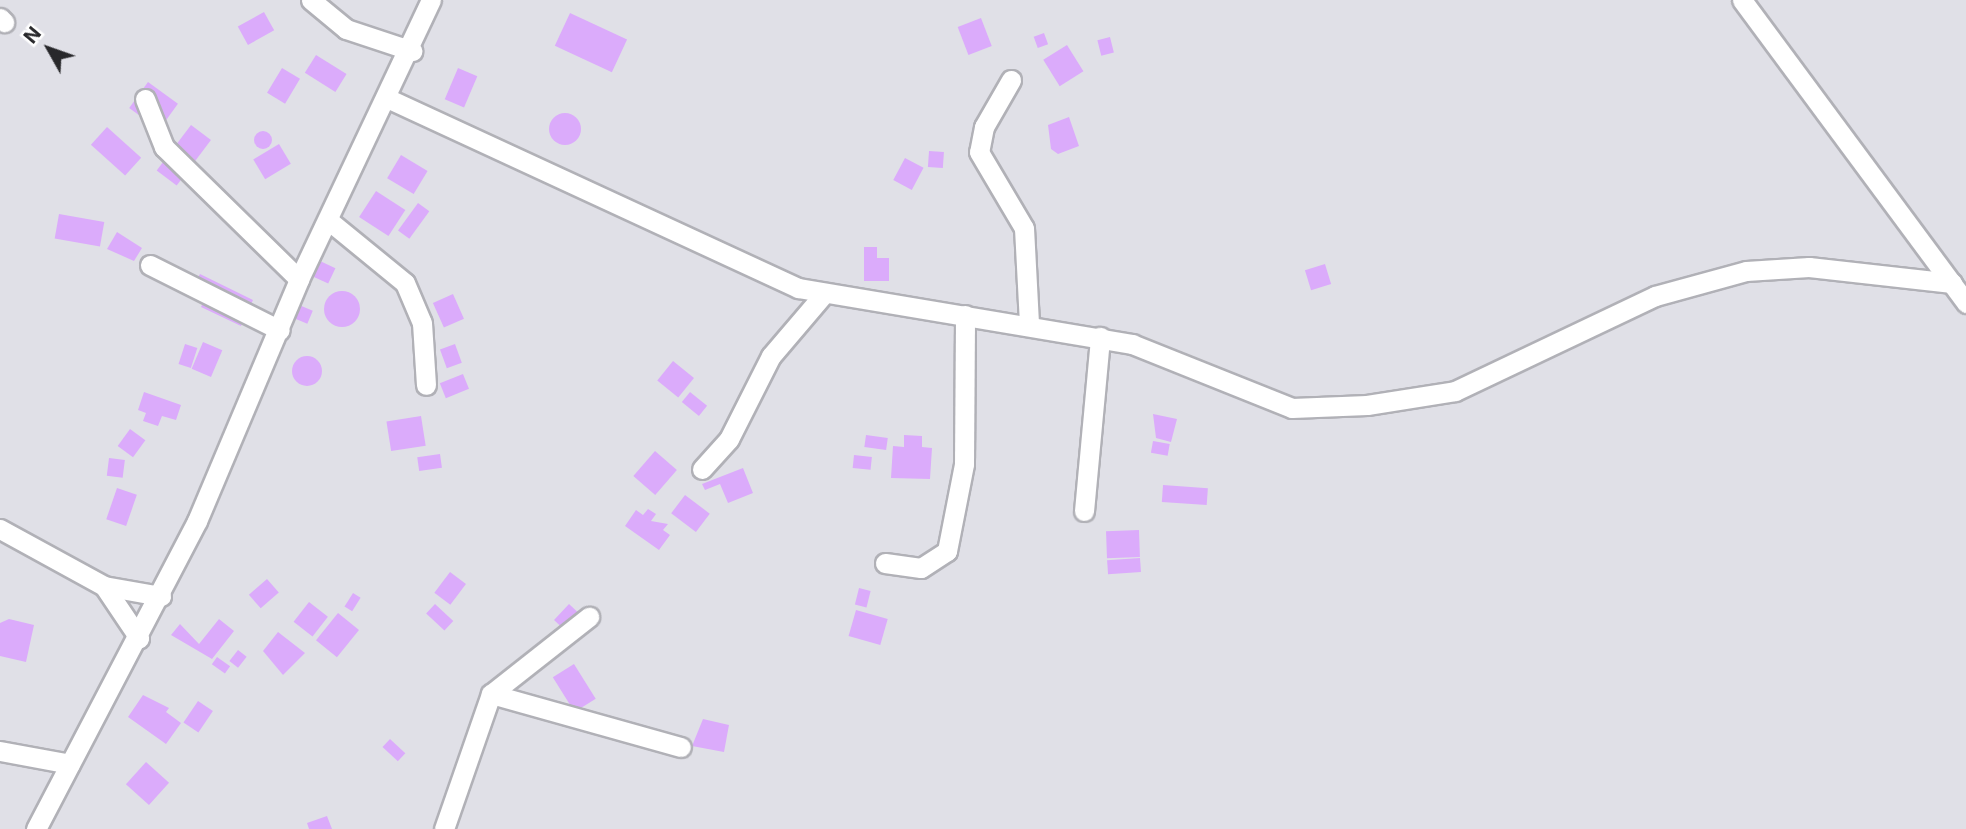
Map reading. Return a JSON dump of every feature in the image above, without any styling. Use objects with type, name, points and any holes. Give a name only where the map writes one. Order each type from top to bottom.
[{"type":"street","points":[[311,0],[346,29],[412,51]]},
{"type":"street","points":[[36,829],[161,596],[280,330],[299,279],[412,51],[431,0]]},
{"type":"street","points":[[1742,0],[1966,303]]},
{"type":"street","points":[[1011,80],[984,127],[979,152],[1024,228],[1029,323]]},
{"type":"street","points":[[145,99],[164,148],[299,279]]},
{"type":"street","points":[[389,99],[824,295],[1029,323],[1100,337],[1192,365],[1256,397],[1315,410],[1485,382],[1655,296],[1746,271],[1809,267],[1952,283]]},
{"type":"street","points":[[328,220],[405,283],[422,323],[426,385]]},
{"type":"street","points":[[150,265],[280,330]]},
{"type":"street","points":[[702,469],[729,439],[771,356],[824,295]]},
{"type":"street","points":[[885,563],[922,568],[947,551],[964,464],[965,315]]},
{"type":"street","points":[[1084,511],[1100,337]]},
{"type":"street","points":[[0,529],[104,586],[161,596]]},
{"type":"street","points":[[104,586],[139,638]]},
{"type":"street","points":[[444,829],[491,694],[589,617]]},
{"type":"street","points":[[491,694],[681,747]]},
{"type":"street","points":[[0,751],[70,764]]},
{"type":"building","points":[[264,12],[274,30],[248,45],[238,27]]},
{"type":"building","points":[[570,13],[627,40],[612,72],[555,46]]},
{"type":"building","points":[[981,18],[992,46],[968,55],[958,27]]},
{"type":"building","points":[[1044,33],[1048,44],[1038,48],[1034,37]]},
{"type":"building","points":[[1110,37],[1114,53],[1101,56],[1097,40]]},
{"type":"building","points":[[1067,45],[1083,71],[1060,86],[1043,60]]},
{"type":"building","points":[[316,55],[347,74],[335,92],[305,73]]},
{"type":"building","points":[[282,68],[300,79],[285,104],[267,93]]},
{"type":"building","points":[[458,68],[477,76],[464,108],[445,99]]},
{"type":"building","points":[[148,82],[178,104],[159,130],[129,108]]},
{"type":"building","points":[[565,113],[577,117],[581,129],[577,141],[565,145],[553,141],[549,129],[553,117]]},
{"type":"building","points":[[1069,117],[1079,146],[1058,154],[1051,149],[1048,125]]},
{"type":"building","points":[[191,125],[211,140],[177,186],[157,171]]},
{"type":"building","points":[[107,127],[141,158],[125,176],[91,145]]},
{"type":"building","points":[[263,131],[269,134],[272,140],[269,146],[263,149],[257,146],[254,140],[257,134]]},
{"type":"building","points":[[279,144],[291,164],[265,179],[253,159]]},
{"type":"building","points":[[929,151],[944,152],[943,168],[928,167]]},
{"type":"building","points":[[401,155],[428,171],[414,194],[387,178]]},
{"type":"building","points":[[905,158],[924,168],[912,190],[893,180]]},
{"type":"building","points":[[376,191],[405,210],[388,236],[359,217]]},
{"type":"building","points":[[418,203],[429,211],[409,239],[398,231]]},
{"type":"building","points":[[59,214],[104,222],[100,247],[55,239]]},
{"type":"building","points":[[117,232],[142,248],[134,261],[107,249]]},
{"type":"building","points":[[864,247],[877,247],[877,258],[889,258],[889,281],[864,281]]},
{"type":"building","points":[[320,261],[335,268],[328,284],[313,276]]},
{"type":"building","points":[[1325,264],[1331,284],[1311,290],[1305,270]]},
{"type":"building","points":[[200,274],[253,300],[241,326],[201,307],[209,290],[195,283]]},
{"type":"building","points":[[342,291],[355,296],[360,309],[355,322],[342,327],[329,322],[324,309],[329,296]]},
{"type":"building","points":[[453,294],[464,319],[444,328],[433,303]]},
{"type":"building","points":[[299,305],[313,311],[307,324],[294,318]]},
{"type":"building","points":[[203,342],[222,350],[211,377],[192,369]]},
{"type":"building","points":[[185,344],[197,348],[191,368],[179,364]]},
{"type":"building","points":[[455,344],[462,363],[447,368],[440,349]]},
{"type":"building","points":[[307,356],[318,360],[322,371],[318,382],[307,386],[296,382],[292,371],[296,360]]},
{"type":"building","points":[[673,361],[694,378],[678,397],[657,380]]},
{"type":"building","points":[[463,374],[469,389],[446,398],[440,383]]},
{"type":"building","points":[[144,392],[181,405],[176,420],[162,416],[158,426],[143,421],[146,413],[138,410]]},
{"type":"building","points":[[690,392],[707,406],[699,416],[682,402]]},
{"type":"building","points":[[1153,414],[1177,419],[1171,442],[1156,438]]},
{"type":"building","points":[[421,416],[426,446],[391,451],[386,421]]},
{"type":"building","points":[[130,429],[145,440],[133,457],[118,446]]},
{"type":"building","points":[[866,435],[888,438],[886,450],[864,447]]},
{"type":"building","points":[[904,435],[922,436],[922,447],[932,448],[930,479],[891,478],[893,446],[904,447]]},
{"type":"building","points":[[1153,441],[1170,444],[1168,456],[1151,453]]},
{"type":"building","points":[[655,451],[677,470],[655,495],[633,476]]},
{"type":"building","points":[[440,454],[442,468],[419,471],[417,457]]},
{"type":"building","points":[[854,455],[872,457],[871,470],[853,468]]},
{"type":"building","points":[[109,458],[125,460],[123,478],[107,476]]},
{"type":"building","points":[[743,468],[753,493],[728,503],[720,484],[705,490],[702,484]]},
{"type":"building","points":[[1163,485],[1208,488],[1207,505],[1162,502]]},
{"type":"building","points":[[117,488],[137,495],[126,526],[106,519]]},
{"type":"building","points":[[685,495],[710,514],[696,532],[671,513]]},
{"type":"building","points":[[648,509],[656,514],[651,521],[668,524],[663,530],[670,535],[659,550],[625,526],[636,510],[643,515]]},
{"type":"building","points":[[1139,530],[1140,557],[1107,558],[1106,531]]},
{"type":"building","points":[[1140,558],[1141,572],[1108,574],[1107,560]]},
{"type":"building","points":[[450,572],[466,584],[450,605],[434,593]]},
{"type":"building","points":[[267,579],[279,593],[261,608],[249,595]]},
{"type":"building","points":[[859,588],[871,591],[867,607],[855,604]]},
{"type":"building","points":[[353,593],[361,598],[352,611],[345,607]]},
{"type":"building","points":[[309,602],[328,617],[313,636],[294,622]]},
{"type":"building","points":[[435,604],[453,621],[444,631],[426,614]]},
{"type":"building","points":[[569,604],[582,616],[567,632],[554,620]]},
{"type":"building","points":[[856,610],[888,619],[880,645],[849,636]]},
{"type":"building","points":[[338,613],[359,630],[337,657],[316,640]]},
{"type":"building","points":[[9,619],[34,625],[26,662],[0,656],[0,623]]},
{"type":"building","points":[[219,619],[234,631],[212,659],[171,635],[180,624],[199,644]]},
{"type":"building","points":[[278,632],[305,653],[283,675],[263,651]]},
{"type":"building","points":[[238,650],[247,657],[238,668],[229,661]]},
{"type":"building","points":[[217,657],[230,666],[225,674],[212,664]]},
{"type":"building","points":[[574,664],[596,699],[575,712],[553,677]]},
{"type":"building","points":[[143,695],[169,708],[166,712],[181,723],[166,744],[128,717]]},
{"type":"building","points":[[198,701],[213,711],[198,733],[183,723]]},
{"type":"building","points":[[703,719],[729,725],[724,752],[692,746]]},
{"type":"building","points":[[390,739],[405,753],[398,761],[382,747]]},
{"type":"building","points":[[146,762],[169,783],[149,805],[126,784]]},
{"type":"building","points":[[327,816],[332,829],[309,829],[307,823]]}]
